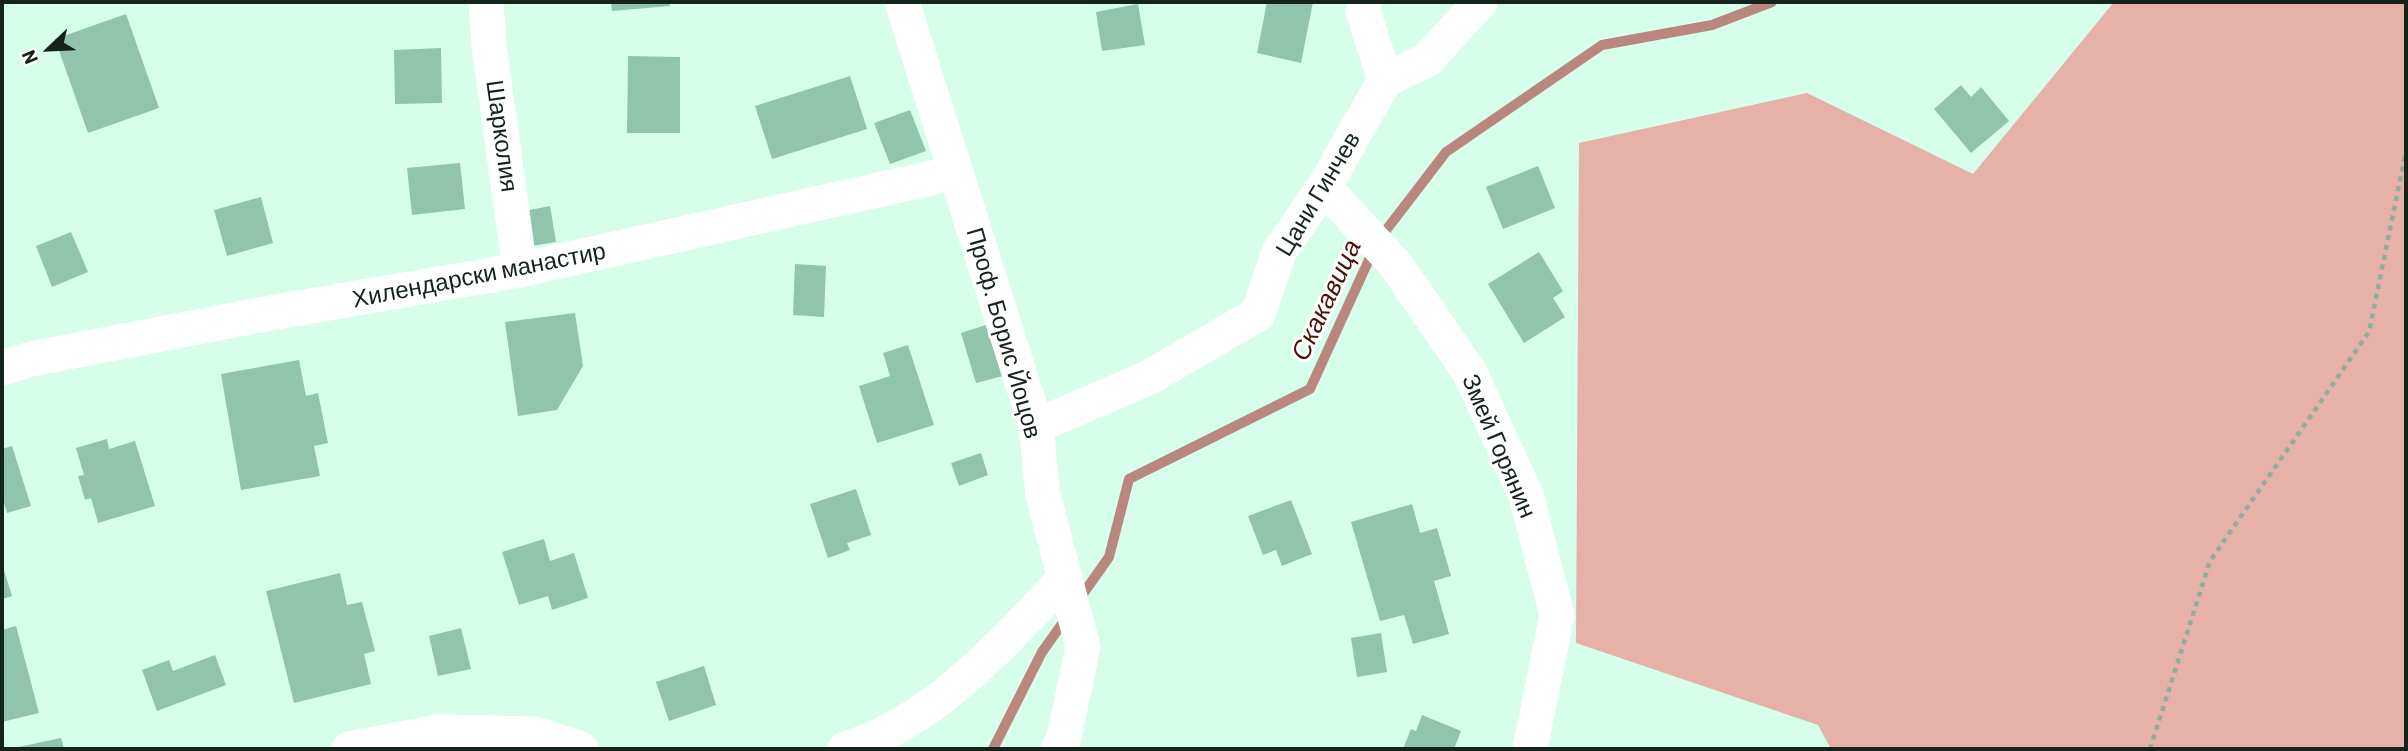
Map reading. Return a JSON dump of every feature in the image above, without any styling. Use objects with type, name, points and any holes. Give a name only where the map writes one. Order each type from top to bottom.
[{"type":"street","name":"Шарколия","points":[[486,2],[489,46],[520,270]]},
{"type":"street","name":"Проф. Борис Йоцов","points":[[902,2],[954,173],[990,273],[1036,426],[1043,495],[1063,580],[1083,647],[1063,742],[1058,749]]},
{"type":"street","points":[[1364,2],[1363,11],[1385,80],[1427,60],[1480,2]]},
{"type":"street","name":"Цани Гинчев","points":[[1036,426],[1148,378],[1258,314],[1280,250],[1324,187],[1385,80]]},
{"type":"street","name":"Хилендарски манастир","points":[[2,368],[31,359],[265,314],[520,270],[954,173]]},
{"type":"street","name":"Змей Горянин","points":[[1324,187],[1396,265],[1470,373],[1526,495],[1557,615],[1530,749]]},
{"type":"street","points":[[845,749],[866,743],[937,702],[1063,580]]},
{"type":"street","points":[[349,749],[438,732],[535,734],[581,749]]},
{"type":"path","points":[[2150,749],[2210,561],[2369,332],[2406,151]]},
{"type":"shaded area","points":[[2114,2],[2406,2],[2406,749],[1831,749],[1818,725],[1576,643],[1579,143],[1807,93],[1973,174]]},
{"type":"building","points":[[611,2],[669,2],[670,6],[612,11]]},
{"type":"building","points":[[1267,2],[1313,2],[1301,63],[1257,53]]},
{"type":"building","points":[[1138,4],[1145,45],[1102,51],[1096,12]]},
{"type":"building","points":[[126,14],[159,108],[88,133],[55,39]]},
{"type":"building","points":[[441,48],[442,103],[395,104],[394,50]]},
{"type":"building","points":[[628,56],[680,57],[680,133],[627,133]]},
{"type":"building","points":[[850,76],[867,129],[772,159],[755,106]]},
{"type":"building","points":[[1961,85],[1971,97],[1981,87],[2009,121],[1971,153],[1934,109]]},
{"type":"building","points":[[910,110],[926,151],[890,164],[874,123]]},
{"type":"building","points":[[460,163],[465,209],[412,215],[407,168]]},
{"type":"building","points":[[1538,166],[1555,208],[1503,229],[1486,187]]},
{"type":"building","points":[[261,197],[273,243],[227,256],[214,210]]},
{"type":"building","points":[[550,206],[556,242],[531,246],[525,211]]},
{"type":"building","points":[[71,232],[88,272],[52,287],[36,246]]},
{"type":"building","points":[[1539,252],[1563,291],[1553,298],[1565,317],[1524,343],[1488,284]]},
{"type":"building","points":[[795,264],[826,266],[824,317],[793,315]]},
{"type":"building","points":[[575,313],[583,366],[557,410],[518,416],[505,322]]},
{"type":"building","points":[[989,324],[1003,376],[976,383],[961,333]]},
{"type":"building","points":[[908,345],[934,425],[877,443],[859,386],[890,376],[883,353]]},
{"type":"building","points":[[299,360],[306,396],[318,393],[328,443],[314,446],[320,476],[241,490],[221,374]]},
{"type":"building","points":[[107,439],[109,449],[135,441],[155,506],[98,523],[91,498],[85,500],[78,476],[84,475],[76,448]]},
{"type":"building","points":[[12,446],[31,506],[7,513],[2,496],[2,449]]},
{"type":"building","points":[[981,453],[988,475],[959,486],[951,463]]},
{"type":"building","points":[[856,489],[871,535],[847,543],[850,550],[828,558],[810,504]]},
{"type":"building","points":[[1291,500],[1312,554],[1282,566],[1276,550],[1263,555],[1248,516]]},
{"type":"building","points":[[1412,504],[1420,533],[1437,528],[1451,576],[1434,581],[1449,634],[1413,644],[1404,615],[1380,621],[1351,522]]},
{"type":"building","points":[[544,539],[550,561],[574,553],[588,598],[552,610],[548,596],[519,605],[502,552]]},
{"type":"building","points":[[2,564],[12,596],[2,599]]},
{"type":"building","points":[[340,573],[347,605],[362,602],[375,651],[364,654],[371,684],[294,703],[266,591]]},
{"type":"building","points":[[16,626],[39,713],[2,722],[2,630]]},
{"type":"building","points":[[461,628],[471,669],[438,676],[429,636]]},
{"type":"building","points":[[1381,633],[1387,672],[1357,677],[1351,638]]},
{"type":"building","points":[[215,655],[226,685],[157,711],[142,670],[169,660],[173,671]]},
{"type":"building","points":[[704,666],[716,705],[669,721],[656,682]]},
{"type":"building","points":[[1422,715],[1461,731],[1454,749],[1403,749],[1411,729],[1416,731]]},
{"type":"building","points":[[61,738],[64,749],[14,749],[14,748]]},
{"type":"waterway","name":"Скакавица","points":[[1078,601],[1109,557],[1129,479],[1310,389],[1377,242],[1446,152],[1602,45],[1712,25],[1772,2]]},
{"type":"waterway","name":"Скакавица","points":[[993,749],[1042,652],[1067,617]]}]
